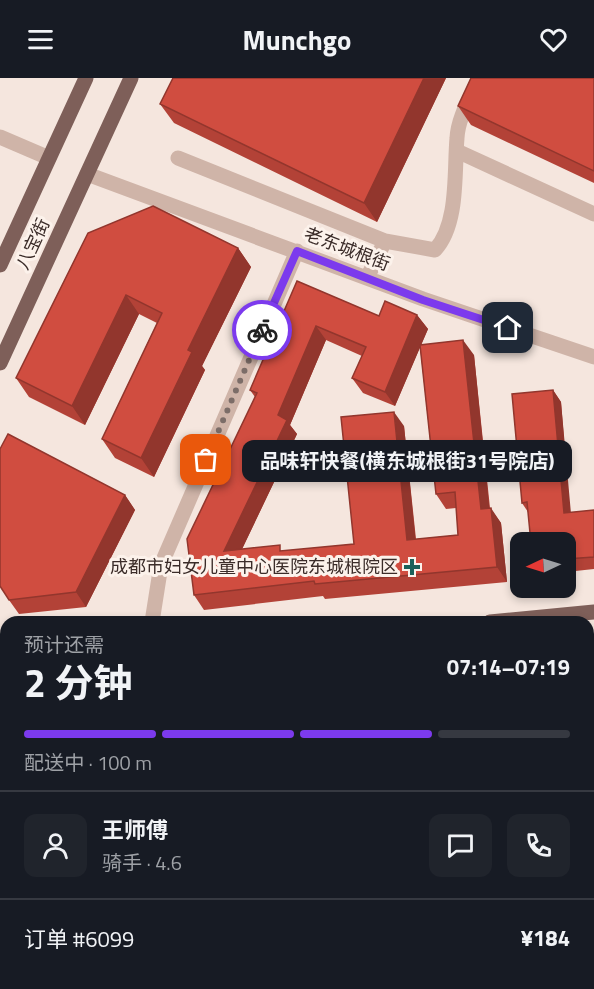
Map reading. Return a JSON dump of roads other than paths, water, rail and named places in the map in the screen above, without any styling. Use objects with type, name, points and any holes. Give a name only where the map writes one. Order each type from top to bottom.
[{"type":"main road","name":"八宝街","points":[[0,265],[86,78]]},
{"type":"main road","name":"八宝街","points":[[0,363],[131,78]]},
{"type":"main road","points":[[552,616],[594,612]]},
{"type":"street","points":[[178,158],[385,241],[435,250],[444,240],[451,215],[457,138],[461,119],[479,78]]},
{"type":"street","points":[[0,137],[49,158]]},
{"type":"street","points":[[457,151],[594,214]]},
{"type":"street","name":"老东城根街","points":[[87,174],[423,300],[594,357]]},
{"type":"street","points":[[367,278],[385,241]]},
{"type":"street","points":[[153,616],[161,565],[297,251]]},
{"type":"place","name":"品味轩快餐(横东城根街31号院店)","points":[[206,460]]},
{"type":"place","name":"成都市妇女儿童中心医院东城根院区","points":[[412,567]]}]
